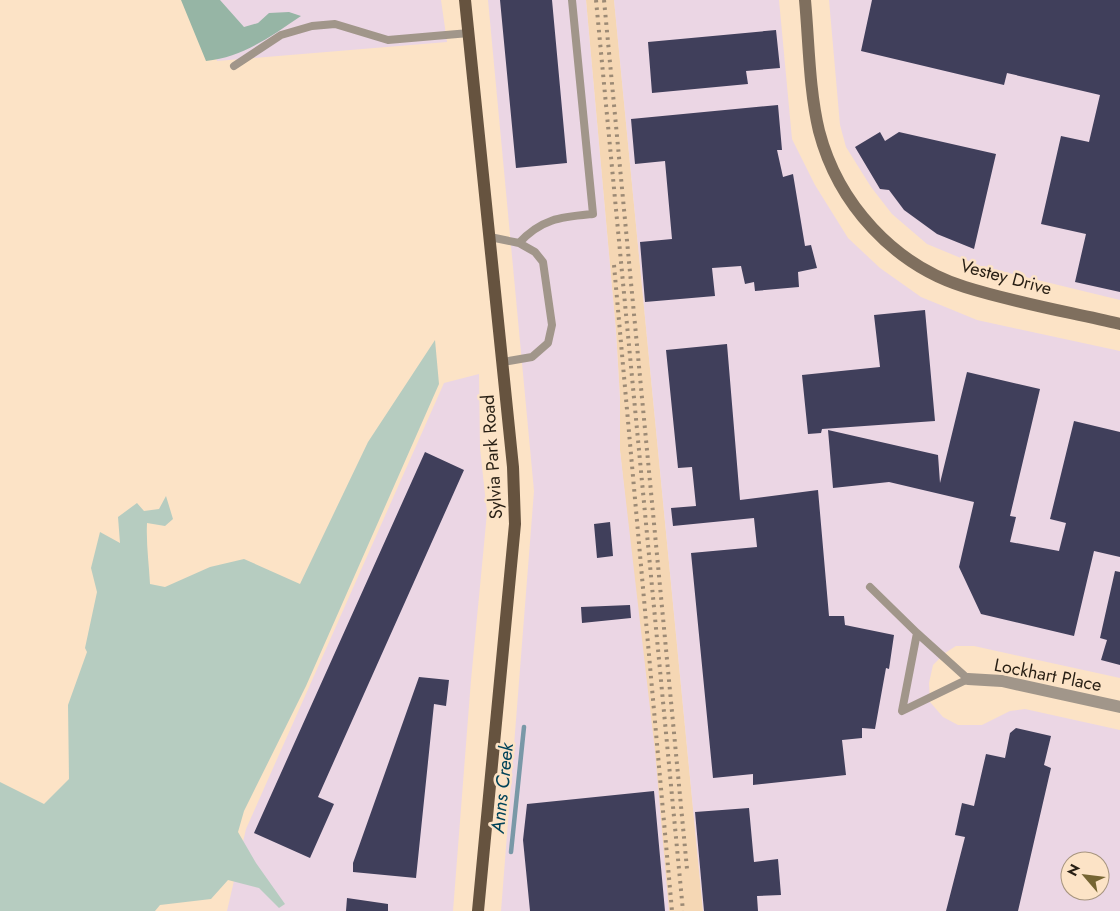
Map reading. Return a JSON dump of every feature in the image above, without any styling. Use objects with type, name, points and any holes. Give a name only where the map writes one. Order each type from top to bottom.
[{"type":"main road","name":"Sylvia Park Road","points":[[465,0],[503,362],[513,467],[515,524],[478,911]]},
{"type":"street","name":"Vestey Drive","points":[[805,0],[811,78],[819,132],[841,188],[858,212],[882,238],[918,266],[965,287],[1120,324]]},
{"type":"street","name":"Lockhart Place","points":[[968,679],[1002,682],[1120,707]]},
{"type":"lane","points":[[520,243],[534,228],[558,218],[593,214],[572,0]]},
{"type":"lane","points":[[234,66],[281,35],[312,26],[336,24],[388,40],[469,33]]},
{"type":"lane","points":[[490,237],[520,243],[535,252],[543,262],[552,325],[548,343],[532,358],[503,362]]},
{"type":"lane","points":[[870,587],[968,679],[902,711],[917,633]]},
{"type":"shaded area","points":[[203,0],[441,0],[447,42],[217,61]]},
{"type":"shaded area","points":[[488,0],[586,0],[616,331],[620,398],[620,450],[655,751],[669,911],[501,911],[534,491]]},
{"type":"shaded area","points":[[586,0],[614,0],[703,911],[669,911],[620,450],[620,398],[616,331]]},
{"type":"shaded area","points":[[614,0],[779,0],[792,139],[815,185],[848,238],[880,268],[921,297],[977,320],[1120,351],[1120,678],[974,646],[956,646],[945,653],[933,665],[929,683],[930,702],[943,717],[958,725],[982,725],[1010,711],[1025,709],[1120,730],[1120,911],[703,911]]},
{"type":"shaded area","points":[[829,0],[1120,0],[1120,300],[980,266],[927,244],[892,214],[871,187],[846,147],[840,125]]},
{"type":"shaded area","points":[[479,374],[480,448],[487,513],[471,680],[453,911],[227,911],[246,829],[444,383]]},
{"type":"green space","points":[[181,0],[220,0],[244,27],[258,23],[269,13],[289,12],[301,16],[244,51],[206,61]]},
{"type":"green space","points":[[435,340],[439,384],[306,686],[244,811],[238,832],[256,863],[285,904],[279,908],[259,888],[228,880],[211,899],[160,905],[155,911],[0,911],[0,782],[44,804],[69,779],[68,705],[87,652],[85,648],[97,592],[91,568],[100,532],[120,543],[118,517],[137,503],[144,511],[159,509],[166,496],[173,519],[165,526],[147,523],[150,584],[165,587],[210,567],[244,559],[300,584],[368,442]]},
{"type":"building","points":[[500,0],[552,0],[567,163],[516,168]]},
{"type":"building","points":[[872,0],[1120,0],[1120,292],[1075,282],[1086,234],[1041,224],[1061,136],[1089,142],[1100,95],[1007,73],[1004,85],[861,51]]},
{"type":"building","points":[[776,30],[780,68],[746,71],[748,84],[652,93],[648,42]]},
{"type":"building","points":[[778,105],[782,150],[777,150],[783,177],[793,174],[805,246],[811,245],[817,268],[798,272],[799,287],[755,291],[754,282],[745,284],[741,266],[712,268],[715,296],[645,302],[640,242],[672,239],[665,161],[635,164],[631,119]]},
{"type":"building","points":[[880,132],[885,141],[899,132],[996,154],[974,249],[937,234],[904,210],[889,190],[880,189],[855,147]]},
{"type":"building","points":[[925,310],[935,421],[822,429],[821,433],[808,434],[802,375],[880,367],[874,315]]},
{"type":"building","points":[[727,344],[740,500],[818,490],[829,616],[844,616],[845,625],[894,635],[889,669],[886,668],[875,729],[862,728],[862,738],[842,740],[846,775],[753,785],[753,774],[713,778],[691,553],[757,547],[754,518],[673,526],[671,508],[696,506],[692,467],[678,468],[666,350]]},
{"type":"building","points":[[967,372],[1040,389],[1010,516],[1016,517],[1010,542],[1059,551],[1066,523],[1050,519],[1074,421],[1120,432],[1120,557],[1094,551],[1074,636],[981,614],[959,567],[974,502],[889,482],[833,488],[828,430],[938,455],[940,483]]},
{"type":"building","points":[[425,452],[464,470],[318,797],[334,804],[310,858],[254,833]]},
{"type":"building","points":[[610,522],[613,556],[597,558],[594,524]]},
{"type":"building","points":[[1115,571],[1120,572],[1120,665],[1101,660],[1107,640],[1100,638]]},
{"type":"building","points":[[630,605],[631,618],[582,623],[581,607]]},
{"type":"building","points":[[419,677],[449,680],[446,706],[434,704],[416,878],[353,872],[353,863]]},
{"type":"building","points":[[1016,728],[1051,736],[1044,765],[1051,768],[1018,911],[946,911],[965,837],[955,835],[962,803],[974,806],[986,754],[1005,758],[1010,733]]},
{"type":"building","points":[[654,791],[665,911],[530,911],[523,840],[527,804]]},
{"type":"building","points":[[749,808],[754,862],[778,859],[781,895],[757,896],[758,911],[704,911],[695,812]]},
{"type":"building","points":[[347,898],[388,904],[388,911],[346,911]]},
{"type":"waterway","name":"Anns Creek","points":[[511,852],[524,727]]},
{"type":"railway","points":[[596,0],[683,911]]},
{"type":"railway","points":[[604,0],[687,869]]},
{"type":"railway","points":[[614,265],[672,911]]}]
